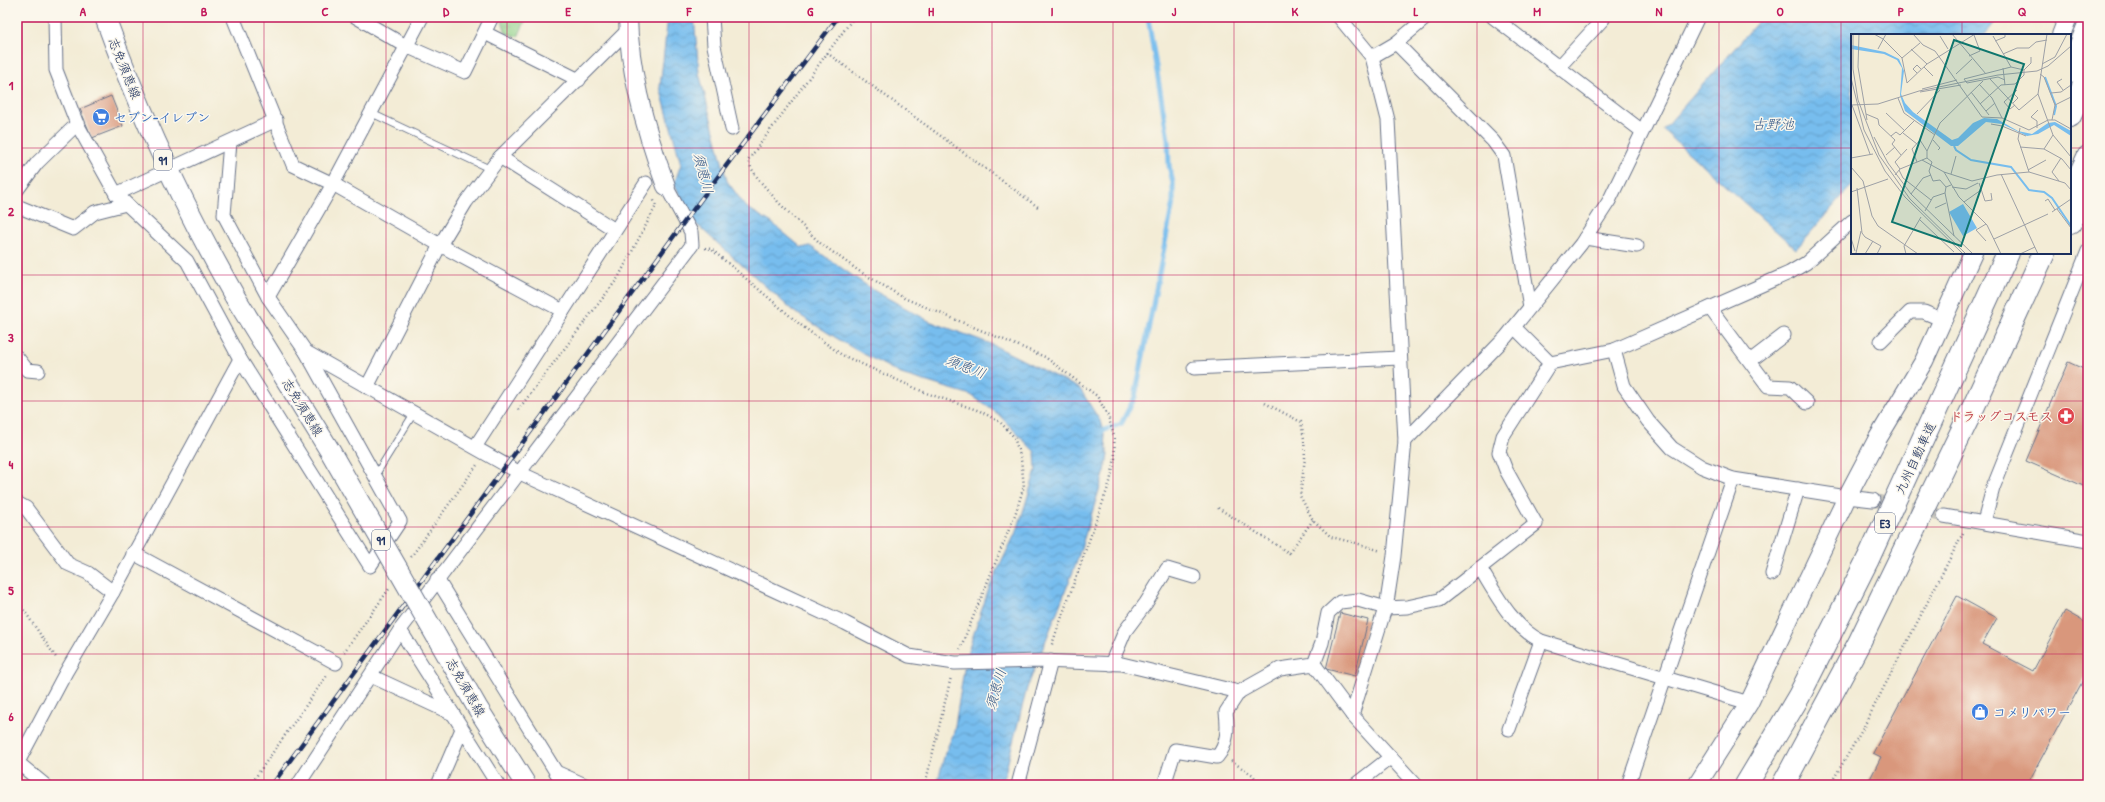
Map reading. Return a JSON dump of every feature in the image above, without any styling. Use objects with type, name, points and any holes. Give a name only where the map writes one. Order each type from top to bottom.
[{"type":"highway","points":[[2071,70],[2088,27]]},
{"type":"highway","points":[[2071,114],[2088,76]]},
{"type":"highway","points":[[2071,194],[2088,157]]},
{"type":"highway","points":[[2071,221],[2088,186]]},
{"type":"highway","name":"九州自動車道","points":[[1746,785],[1799,696],[1868,559],[2008,254]]},
{"type":"highway","name":"E3","points":[[1783,785],[1859,643],[1972,410],[2044,254]]},
{"type":"highway","points":[[1972,410],[1998,370],[2055,254]]},
{"type":"main road","name":"志免須恵線","points":[[105,17],[168,171],[199,233],[235,297],[330,451],[477,707],[526,785]]},
{"type":"street","points":[[55,17],[56,70],[77,124],[116,194],[187,261],[240,359],[370,566],[400,521],[306,352],[268,297],[224,215],[230,142]]},
{"type":"street","points":[[233,17],[293,165],[333,184],[440,245],[563,311]]},
{"type":"street","points":[[356,17],[406,46],[465,72],[492,17]]},
{"type":"street","points":[[268,297],[333,184],[422,17]]},
{"type":"street","points":[[712,17],[714,46],[732,129]]},
{"type":"street","points":[[1339,17],[1372,56],[1388,120],[1399,358],[1405,442],[1394,556],[1386,608],[1352,715]]},
{"type":"street","points":[[1372,56],[1396,43],[1427,17]]},
{"type":"street","points":[[1493,17],[1642,131]]},
{"type":"street","points":[[1405,442],[1514,327],[1585,238],[1609,201],[1698,17]]},
{"type":"street","points":[[2061,34],[2068,17]]},
{"type":"street","points":[[1559,67],[1603,19]]},
{"type":"street","points":[[367,387],[440,245],[466,202],[500,157],[579,80],[628,24]]},
{"type":"street","points":[[298,785],[400,630],[437,579],[520,473],[692,245],[692,232],[666,186],[653,151],[640,97],[628,24]]},
{"type":"street","points":[[485,33],[579,80]]},
{"type":"street","points":[[1396,43],[1493,141],[1504,156],[1530,307]]},
{"type":"street","points":[[116,194],[276,120]]},
{"type":"street","points":[[17,190],[37,163],[77,124]]},
{"type":"street","points":[[500,157],[616,230]]},
{"type":"street","points":[[481,450],[563,311],[646,183]]},
{"type":"street","points":[[17,206],[73,230],[95,212],[126,204]]},
{"type":"street","points":[[1314,664],[1322,643],[1328,613],[1340,602],[1358,600],[1386,608],[1407,608],[1439,600],[1536,524],[1506,470],[1500,452],[1503,436],[1550,363],[1614,350],[1789,273],[1806,263],[1851,222]]},
{"type":"street","points":[[1585,238],[1637,246]]},
{"type":"street","points":[[1984,522],[1994,488],[2088,251]]},
{"type":"street","points":[[1698,785],[1749,702],[1847,497],[1878,438],[1924,361],[1973,254]]},
{"type":"street","points":[[1710,308],[1768,386],[1790,387],[1808,403]]},
{"type":"street","points":[[1880,341],[1910,312],[1924,312],[1943,320]]},
{"type":"street","points":[[1514,327],[1550,363]]},
{"type":"street","points":[[1750,361],[1784,335]]},
{"type":"street","points":[[1614,350],[1624,386],[1652,427],[1672,448],[1702,467],[1733,479],[1873,500]]},
{"type":"street","points":[[306,352],[520,473],[837,620],[910,656],[955,663],[1046,661],[1122,664],[1239,692]]},
{"type":"street","points":[[17,357],[27,370],[38,371]]},
{"type":"street","points":[[1194,368],[1399,358]]},
{"type":"street","points":[[45,785],[17,763],[66,672],[113,592],[240,359]]},
{"type":"street","points":[[1628,785],[1733,479]]},
{"type":"street","points":[[1772,574],[1798,489]]},
{"type":"street","points":[[17,503],[26,508],[68,564],[88,573],[113,592]]},
{"type":"street","points":[[1944,516],[2088,541]]},
{"type":"street","points":[[133,553],[336,663]]},
{"type":"street","points":[[1480,568],[1512,618],[1530,635],[1542,641],[1749,702]]},
{"type":"street","points":[[1111,664],[1125,631],[1146,603],[1167,569],[1194,577]]},
{"type":"street","points":[[437,579],[564,785]]},
{"type":"street","points":[[400,630],[495,783]]},
{"type":"street","points":[[1509,729],[1542,641]]},
{"type":"street","points":[[1018,785],[1046,661]]},
{"type":"street","points":[[1164,785],[1175,750],[1217,757],[1220,754],[1225,743],[1228,727],[1226,712],[1239,692],[1280,669],[1314,664]]},
{"type":"street","points":[[1314,664],[1352,715],[1416,785]]},
{"type":"street","points":[[371,676],[453,714]]},
{"type":"street","points":[[438,785],[462,729]]},
{"type":"street","points":[[1355,785],[1391,757]]},
{"type":"street","points":[[556,772],[585,785]]},
{"type":"lane","points":[[371,113],[490,169]]},
{"type":"lane","points":[[375,476],[414,413]]},
{"type":"path","points":[[854,17],[749,159],[751,168],[759,180],[779,203],[820,243],[859,271],[904,298],[1045,357],[1098,396],[1108,416],[1114,436],[1115,458],[1110,482],[1046,661]]},
{"type":"path","points":[[827,53],[1038,207]]},
{"type":"path","points":[[514,415],[618,278],[656,206],[646,183]]},
{"type":"path","points":[[692,245],[710,250],[766,294],[802,326],[842,355],[926,393],[980,411],[1000,422],[1014,437],[1021,459],[1024,486],[1016,515],[967,628],[955,663],[925,785]]},
{"type":"path","points":[[1265,403],[1301,422],[1305,458],[1300,496],[1313,520],[1331,537],[1356,542],[1394,556]]},
{"type":"path","points":[[409,561],[481,450]]},
{"type":"path","points":[[1218,508],[1288,553],[1313,520]]},
{"type":"path","points":[[1830,785],[1862,732],[1963,532],[1966,519]]},
{"type":"path","points":[[250,785],[391,586]]},
{"type":"path","points":[[17,600],[66,672]]},
{"type":"path","points":[[1220,754],[1253,775],[1259,785]]},
{"type":"green space","points":[[503,17],[527,17],[518,37],[506,33],[502,21]]},
{"type":"water","name":"須恵川","points":[[668,17],[694,17],[699,73],[727,181],[746,207],[772,223],[802,248],[810,246],[873,290],[929,321],[991,344],[1080,389],[1102,424],[1108,455],[1105,471],[1076,564],[1027,688],[1002,785],[937,785],[945,753],[954,732],[966,657],[989,588],[1018,528],[1036,470],[1035,452],[998,414],[971,395],[901,374],[851,347],[793,311],[694,222],[674,184],[681,164],[660,87]]},
{"type":"water","name":"古野池","points":[[1762,17],[2000,17],[1985,34],[1851,34],[1851,186],[1796,249],[1663,130]]},
{"type":"building","name":"セブン-イレブン","points":[[111,96],[123,126],[92,138],[80,109]]},
{"type":"building","name":"ドラッグコスモス","points":[[2068,362],[2088,371],[2088,488],[2026,461]]},
{"type":"building","name":"コメリパワー","points":[[1957,596],[1997,618],[1982,644],[2033,671],[2065,611],[2088,624],[2088,671],[2027,785],[1867,785],[1881,757],[1873,753]]},
{"type":"building","points":[[1340,613],[1368,620],[1355,676],[1326,669]]},
{"type":"waterway","points":[[1096,433],[1121,424],[1135,397],[1173,202],[1173,183],[1169,166],[1168,140],[1148,17]]},
{"type":"tunnel","points":[[1873,500],[1944,516]]},
{"type":"railway","points":[[272,785],[690,214],[838,17]]},
{"type":"place","name":"セブン-イレブン","points":[[101,117]]},
{"type":"place","name":"ドラッグコスモス","points":[[2066,416]]},
{"type":"place","name":"コメリパワー","points":[[1980,712]]}]
